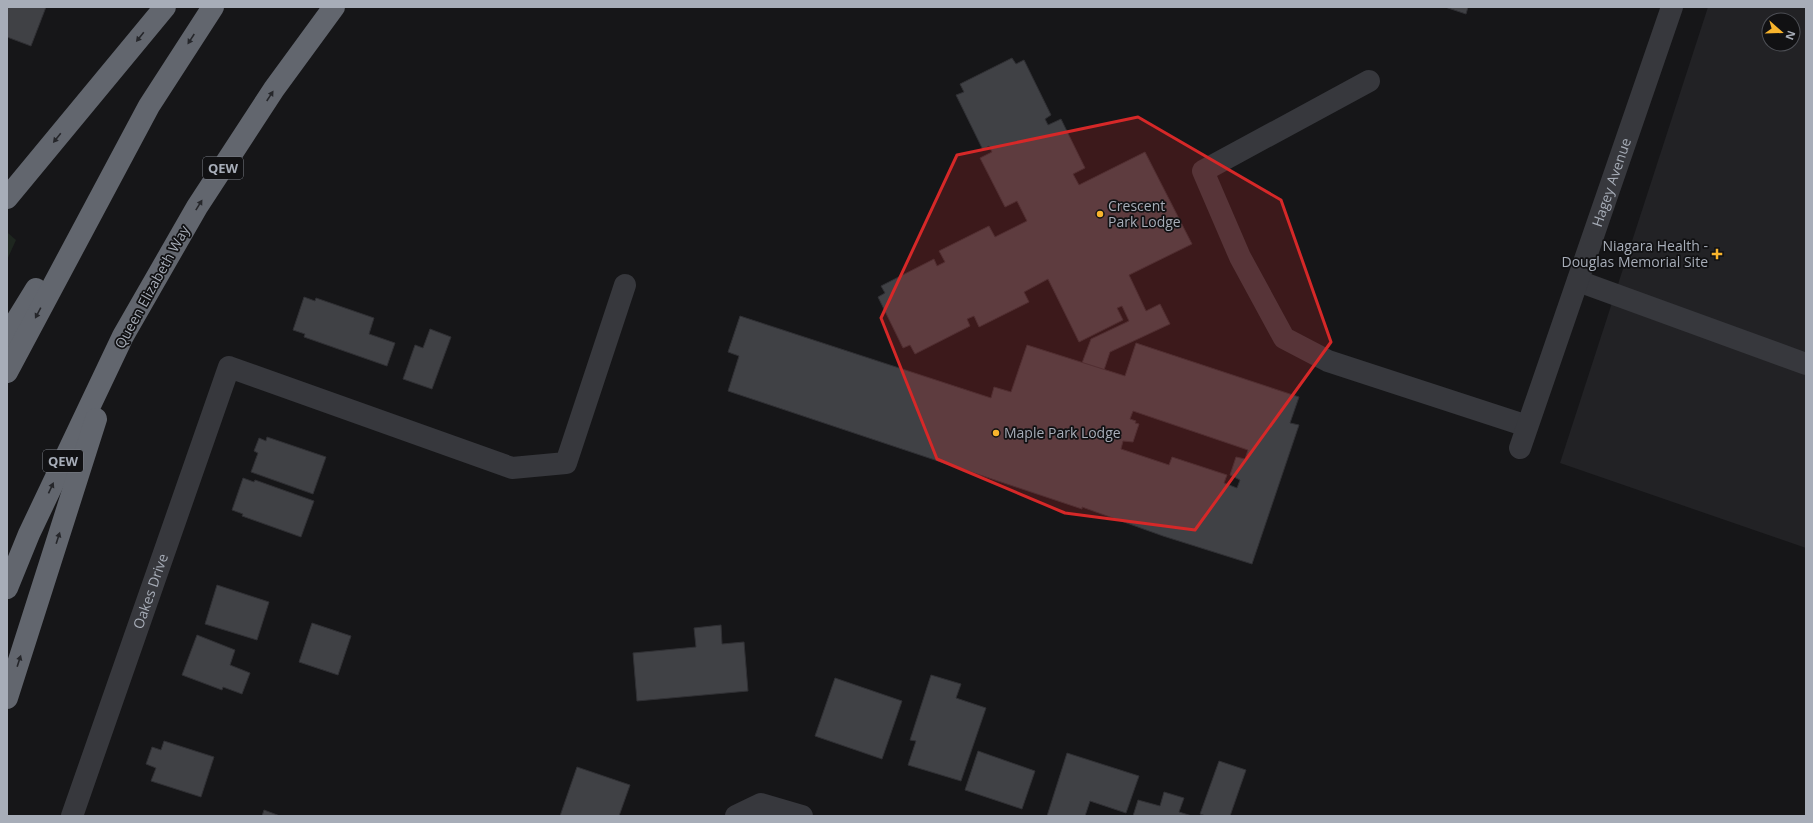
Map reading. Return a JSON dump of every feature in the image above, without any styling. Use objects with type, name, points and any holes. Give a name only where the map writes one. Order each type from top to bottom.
[{"type":"highway","points":[[7,198],[164,7]]},
{"type":"highway","points":[[7,336],[149,106],[213,7]]},
{"type":"highway","name":"Queen Elizabeth Way","points":[[7,588],[29,534],[123,336],[197,207],[274,89],[334,7]]},
{"type":"highway","points":[[7,372],[149,106]]},
{"type":"highway","points":[[7,698],[123,336]]},
{"type":"street","name":"Hagey Avenue","points":[[1520,448],[1672,7]]},
{"type":"street","points":[[1368,81],[1203,171],[1240,257],[1284,338],[1328,361],[1527,426]]},
{"type":"street","points":[[1578,281],[1806,364]]},
{"type":"street","name":"Oakes Drive","points":[[72,816],[229,367],[512,468],[566,463],[625,285]]},
{"type":"street","points":[[736,816],[761,804],[802,816]]},
{"type":"highlighted area","points":[[1138,117],[1281,200],[1331,342],[1195,530],[1065,513],[937,459],[881,318],[957,155]]},
{"type":"shaded area","name":"Niagara Health - Douglas Memorial Site","points":[[1708,7],[1806,7],[1806,548],[1560,463]]},
{"type":"shaded area","points":[[8,233],[16,240],[7,260],[7,234]]},
{"type":"building","points":[[7,7],[46,7],[31,46],[7,37]]},
{"type":"building","points":[[1445,7],[1468,7],[1466,14]]},
{"type":"building","name":"Crescent Park Lodge","points":[[1012,58],[1016,64],[1024,60],[1051,115],[1045,119],[1048,125],[1061,119],[1085,168],[1073,174],[1079,185],[1145,152],[1192,244],[1129,275],[1146,311],[1160,304],[1170,324],[1110,352],[1104,370],[1082,363],[1091,339],[1129,321],[1122,306],[1117,308],[1123,320],[1079,342],[1048,279],[1024,292],[1029,302],[979,327],[974,316],[967,319],[970,326],[915,354],[910,345],[903,348],[878,297],[885,293],[881,286],[934,259],[937,266],[945,262],[939,251],[989,226],[995,237],[1027,221],[1017,201],[1005,207],[980,158],[992,152],[989,146],[983,150],[956,95],[964,92],[960,84]]},
{"type":"building","points":[[304,297],[315,301],[316,298],[374,318],[369,334],[395,343],[387,366],[304,337],[305,334],[293,330]]},
{"type":"building","name":"Maple Park Lodge","points":[[740,316],[991,398],[994,387],[1011,392],[1027,345],[1125,376],[1136,343],[1299,397],[1290,423],[1299,425],[1252,564],[1163,536],[1082,507],[1082,509],[728,391],[739,356],[728,352]],"holes":[[[1133,411],[1248,450],[1245,459],[1236,457],[1230,475],[1240,480],[1237,488],[1224,483],[1227,475],[1172,457],[1169,465],[1121,449],[1123,441],[1133,442],[1139,424],[1130,419]]]},
{"type":"building","points":[[430,329],[451,337],[432,389],[403,379],[415,345],[423,348]]},
{"type":"building","points":[[267,437],[326,457],[313,494],[251,472],[258,453],[254,451],[259,438],[266,441]]},
{"type":"building","points":[[243,478],[254,482],[255,480],[314,501],[301,537],[242,516],[243,514],[232,510]]},
{"type":"building","points":[[217,585],[269,602],[257,640],[205,624]]},
{"type":"building","points":[[312,623],[351,636],[338,675],[299,662]]},
{"type":"building","points":[[721,625],[722,644],[744,642],[748,691],[637,701],[633,653],[696,647],[694,628]]},
{"type":"building","points":[[197,635],[235,650],[230,665],[250,673],[242,694],[223,687],[222,690],[182,675]]},
{"type":"building","points":[[931,675],[961,684],[956,698],[986,708],[961,781],[908,765],[916,741],[910,740]]},
{"type":"building","points":[[835,678],[902,701],[882,759],[815,736]]},
{"type":"building","points":[[164,741],[214,757],[201,797],[151,781],[156,768],[146,764],[152,747],[161,750]]},
{"type":"building","points":[[978,751],[1035,771],[1022,809],[965,790]]},
{"type":"building","points":[[1067,753],[1139,776],[1126,813],[1090,801],[1085,816],[1047,816]]},
{"type":"building","points":[[1219,761],[1246,770],[1230,816],[1206,816],[1200,814]]},
{"type":"building","points":[[577,767],[630,785],[619,816],[560,816]]},
{"type":"building","points":[[1164,792],[1184,798],[1179,812],[1192,816],[1133,816],[1138,800],[1160,806]]},
{"type":"building","points":[[264,810],[280,816],[262,816]]},
{"type":"place","name":"Crescent Park Lodge","points":[[1100,214]]},
{"type":"place","name":"Niagara Health - Douglas Memorial Site","points":[[1717,254]]},
{"type":"place","name":"Maple Park Lodge","points":[[996,433]]}]
